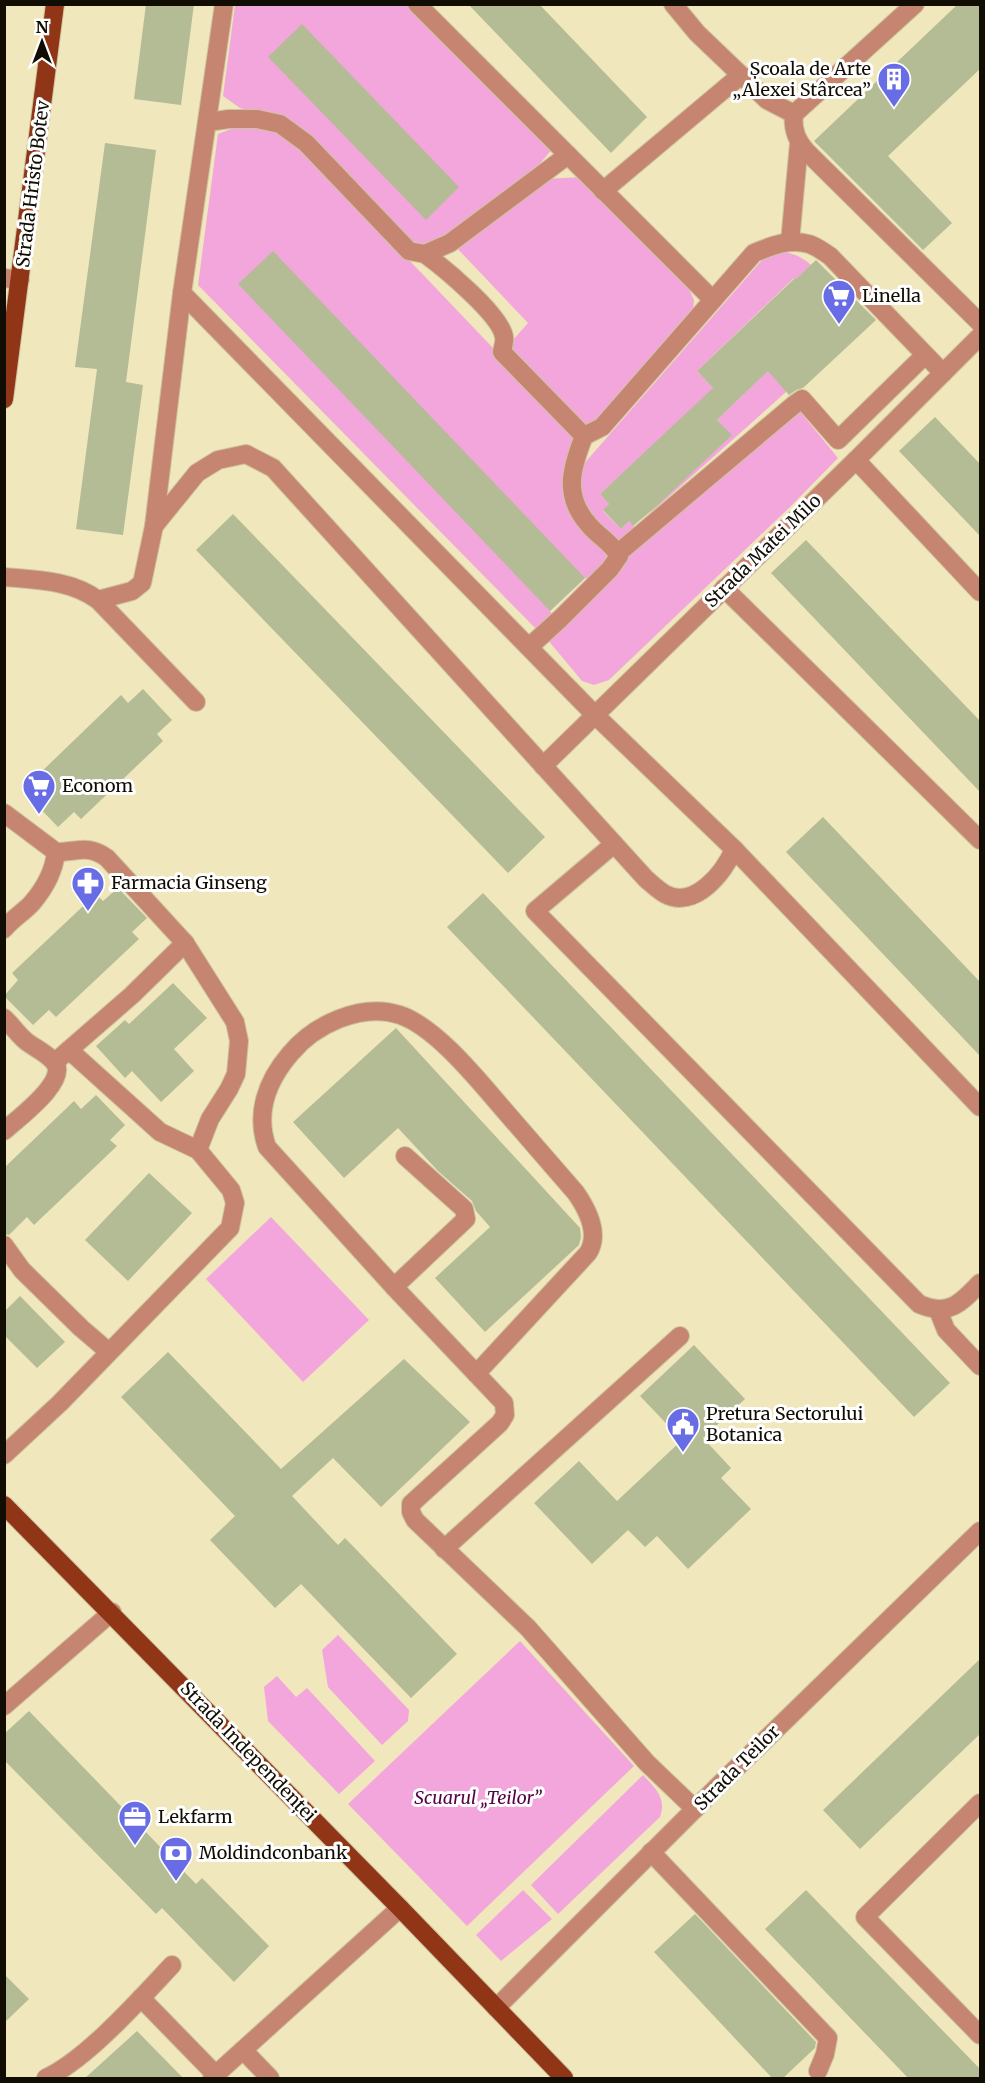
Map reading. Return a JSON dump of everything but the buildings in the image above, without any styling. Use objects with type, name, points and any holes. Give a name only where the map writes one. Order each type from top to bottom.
[{"type":"main road","name":"Strada Hristo Botev","points":[[4,399],[12,278],[55,4]]},
{"type":"main road","name":"Strada Independenței","points":[[4,1505],[112,1612],[564,2079]]},
{"type":"street","points":[[98,600],[132,591],[142,583],[154,526],[182,293],[224,4]]},
{"type":"street","points":[[417,4],[712,300]]},
{"type":"street","points":[[673,4],[697,33],[767,100],[794,114]]},
{"type":"street","points":[[915,4],[794,114],[792,124],[799,143],[834,180],[981,323]]},
{"type":"street","points":[[603,191],[741,75]]},
{"type":"street","points":[[208,122],[257,119],[280,124],[306,143],[409,251],[425,254],[447,270],[488,311],[504,336],[502,352],[584,436]]},
{"type":"street","points":[[790,242],[799,143]]},
{"type":"street","points":[[425,254],[450,243],[568,155]]},
{"type":"street","points":[[529,647],[610,569],[619,556],[588,525],[575,505],[571,484],[574,462],[584,436],[602,427],[754,254],[771,246],[790,242],[810,244],[830,256],[943,373]]},
{"type":"street","points":[[182,293],[595,715],[734,849],[981,1107]]},
{"type":"street","name":"Strada Matei Milo","points":[[543,766],[981,336]]},
{"type":"street","points":[[617,554],[802,399],[838,440],[925,355]]},
{"type":"street","points":[[154,526],[197,473],[218,459],[246,454],[273,468],[646,879],[666,895],[680,898],[694,894],[714,881],[729,862],[734,849]]},
{"type":"street","points":[[856,460],[981,592]]},
{"type":"street","points":[[4,577],[72,585],[86,591],[98,600],[196,702]]},
{"type":"street","points":[[724,588],[981,840]]},
{"type":"street","points":[[4,813],[56,852],[89,849],[107,858],[185,943],[235,1022],[238,1041],[236,1074],[230,1089],[210,1119],[198,1150]]},
{"type":"street","points":[[614,844],[535,911],[919,1305],[938,1310],[957,1305],[981,1282]]},
{"type":"street","points":[[4,929],[32,903],[50,875],[55,864],[56,852]]},
{"type":"street","points":[[4,1131],[55,1082],[62,1056],[132,995],[185,943]]},
{"type":"street","points":[[476,1374],[585,1256],[593,1239],[590,1221],[576,1193],[466,1067],[414,1022],[399,1015],[376,1012],[352,1016],[331,1023],[312,1032],[299,1043],[279,1068],[269,1086],[264,1102],[262,1125],[265,1142],[271,1154],[394,1287],[476,1374],[504,1403],[505,1415],[500,1423],[411,1504],[411,1512],[415,1520],[444,1549],[528,1628],[647,1763],[695,1809]]},
{"type":"street","points":[[4,1018],[25,1040],[62,1056],[160,1132],[198,1150],[231,1190],[235,1203],[230,1228],[52,1411],[4,1455]]},
{"type":"street","points":[[394,1287],[466,1219],[464,1209],[405,1156]]},
{"type":"street","points":[[4,1245],[22,1270],[109,1352]]},
{"type":"street","points":[[938,1310],[946,1330],[981,1366]]},
{"type":"street","points":[[444,1549],[680,1336]]},
{"type":"street","name":"Strada Teilor","points":[[496,2008],[651,1852],[981,1530]]},
{"type":"street","points":[[4,1706],[112,1612]]},
{"type":"street","points":[[981,1803],[865,1917],[981,2035]]},
{"type":"street","points":[[651,1852],[828,2038],[818,2076]]},
{"type":"street","points":[[141,1998],[214,2077],[400,1908]]},
{"type":"street","points":[[46,2079],[87,2049],[172,1965]]},
{"type":"street","points":[[243,2050],[270,2079]]},
{"type":"green space","points":[[235,5],[416,5],[554,147],[520,187],[445,240],[425,245],[409,240],[328,156],[250,111],[240,108],[223,96]]},
{"type":"green space","points":[[241,125],[275,129],[304,150],[578,437],[564,476],[565,503],[571,515],[610,554],[595,578],[585,578],[550,611],[554,617],[538,631],[198,285],[218,134]]},
{"type":"green space","points":[[584,177],[688,287],[694,300],[693,311],[598,422],[582,426],[505,349],[528,323],[454,245],[541,179]]},
{"type":"green space","points":[[770,251],[802,258],[811,265],[796,279],[794,278],[697,371],[714,389],[600,494],[609,504],[603,511],[621,529],[629,521],[635,527],[618,542],[595,519],[579,494],[582,466]]},
{"type":"green space","points":[[778,361],[786,392],[638,524],[731,435],[717,420]]},
{"type":"green space","points":[[798,409],[838,458],[609,680],[594,685],[582,681],[547,639],[623,561]]},
{"type":"green space","points":[[271,1217],[369,1320],[303,1382],[206,1279]]},
{"type":"green space","points":[[338,1635],[409,1710],[408,1721],[382,1745],[328,1687],[322,1650]]},
{"type":"green space","name":"Scuarul „Teilor”","points":[[520,1641],[634,1766],[467,1926],[348,1804]]},
{"type":"green space","points":[[277,1676],[296,1697],[307,1688],[375,1761],[339,1794],[268,1721],[264,1687]]},
{"type":"green space","points":[[643,1775],[659,1794],[662,1804],[660,1817],[558,1914],[531,1885]]},
{"type":"green space","points":[[523,1890],[552,1919],[501,1961],[476,1935]]},
{"type":"place","name":"Școala de Arte „Alexei Stârcea”","points":[[894,108]]},
{"type":"place","name":"Linella","points":[[839,325]]},
{"type":"place","name":"Econom","points":[[39,815]]},
{"type":"place","name":"Farmacia Ginseng","points":[[88,912]]},
{"type":"place","name":"Pretura Sectorului Botanica","points":[[683,1453]]},
{"type":"place","name":"Lekfarm","points":[[135,1846]]},
{"type":"place","name":"Moldindconbank","points":[[176,1882]]}]
